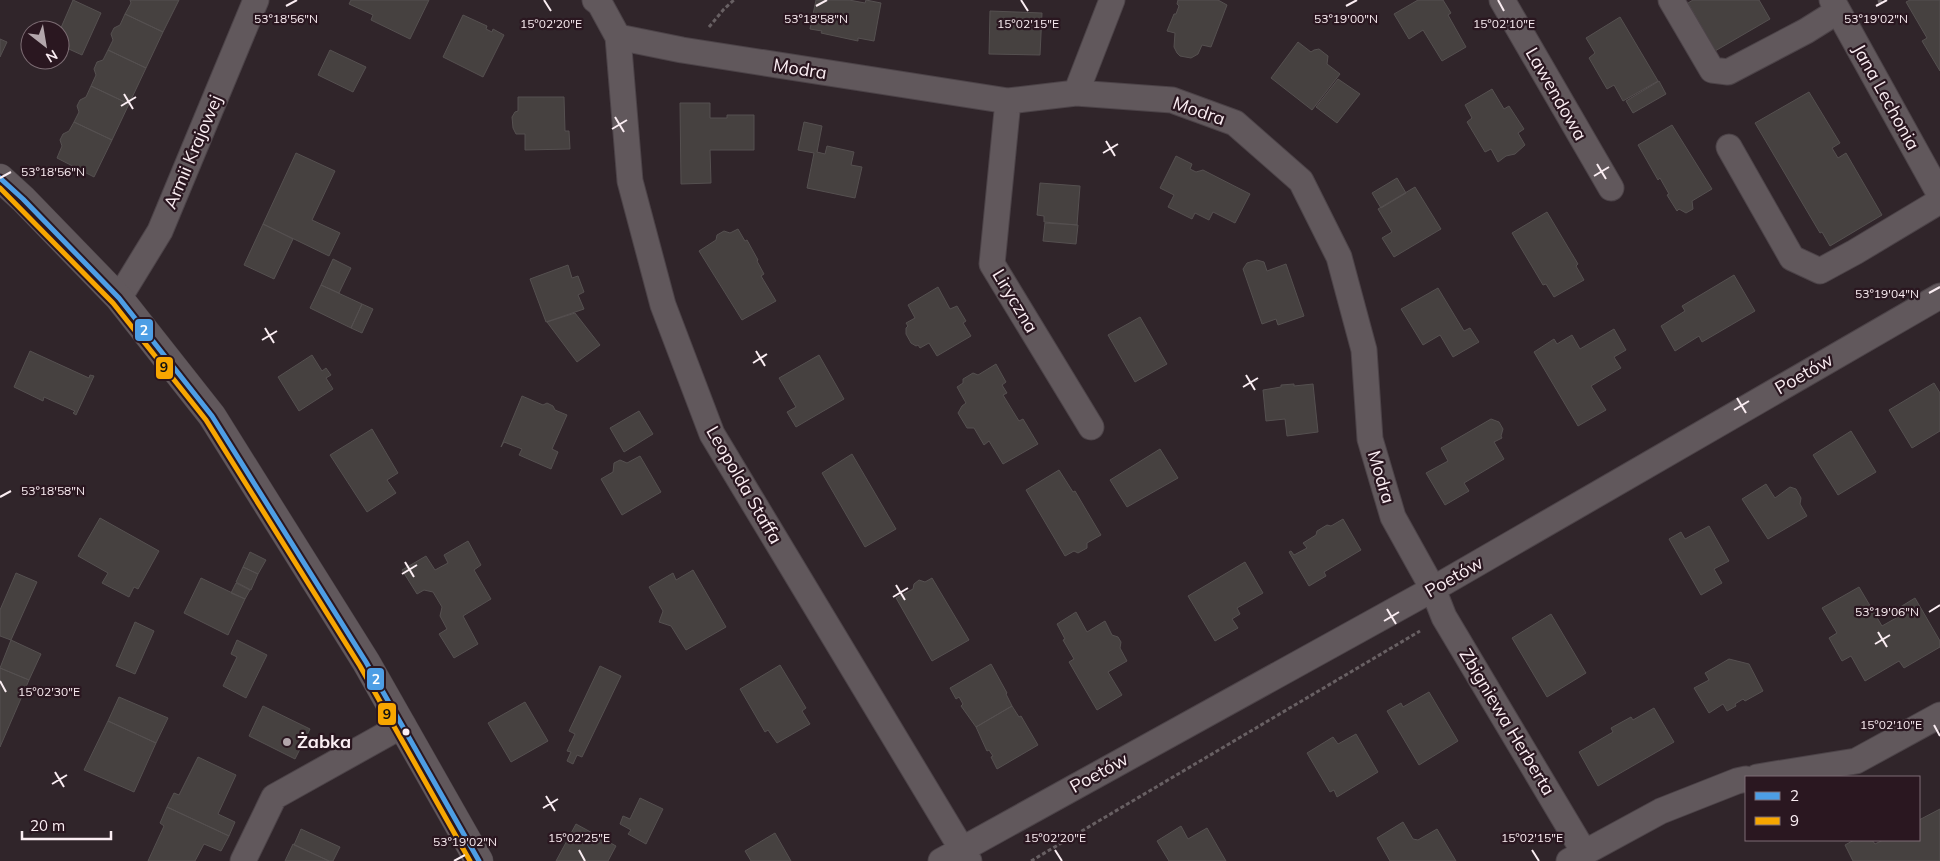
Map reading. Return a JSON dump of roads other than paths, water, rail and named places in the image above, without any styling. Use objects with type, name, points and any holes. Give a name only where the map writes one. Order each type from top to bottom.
[{"type":"street","name":"Armii Krajowej","points":[[119,298],[160,231],[256,0]]},
{"type":"street","name":"Leopolda Staffa","points":[[595,0],[600,4],[618,37],[630,181],[663,305],[712,434],[966,855]]},
{"type":"street","points":[[1076,93],[1112,0]]},
{"type":"street","name":"Lawendowa","points":[[1502,0],[1611,188]]},
{"type":"street","points":[[1671,0],[1712,70],[1728,72],[1806,31],[1835,5]]},
{"type":"street","name":"Jana Lechonia","points":[[1835,5],[1940,195]]},
{"type":"street","name":"Modra","points":[[618,37],[682,50],[1008,101],[1076,93],[1172,100],[1235,123],[1301,181],[1339,257],[1364,350],[1370,438],[1394,517],[1433,589]]},
{"type":"street","name":"Liryczna","points":[[1008,101],[992,264],[1091,427]]},
{"type":"street","points":[[1729,147],[1792,258],[1820,271],[1940,201]]},
{"type":"street","points":[[0,178],[23,199],[119,298],[212,416],[361,654],[479,861]]},
{"type":"street","name":"Poetów","points":[[966,855],[1433,589],[1940,296]]},
{"type":"street","name":"Zbigniewa Herberta","points":[[1433,589],[1444,617],[1576,857]]},
{"type":"street","points":[[1763,776],[1856,761],[1940,715]]},
{"type":"street","points":[[244,861],[274,797],[403,726]]},
{"type":"street","points":[[1576,857],[1660,811],[1737,780],[1745,779]]},
{"type":"street","points":[[941,861],[966,855]]},
{"type":"place","name":"Żabka","points":[[287,742]]}]
